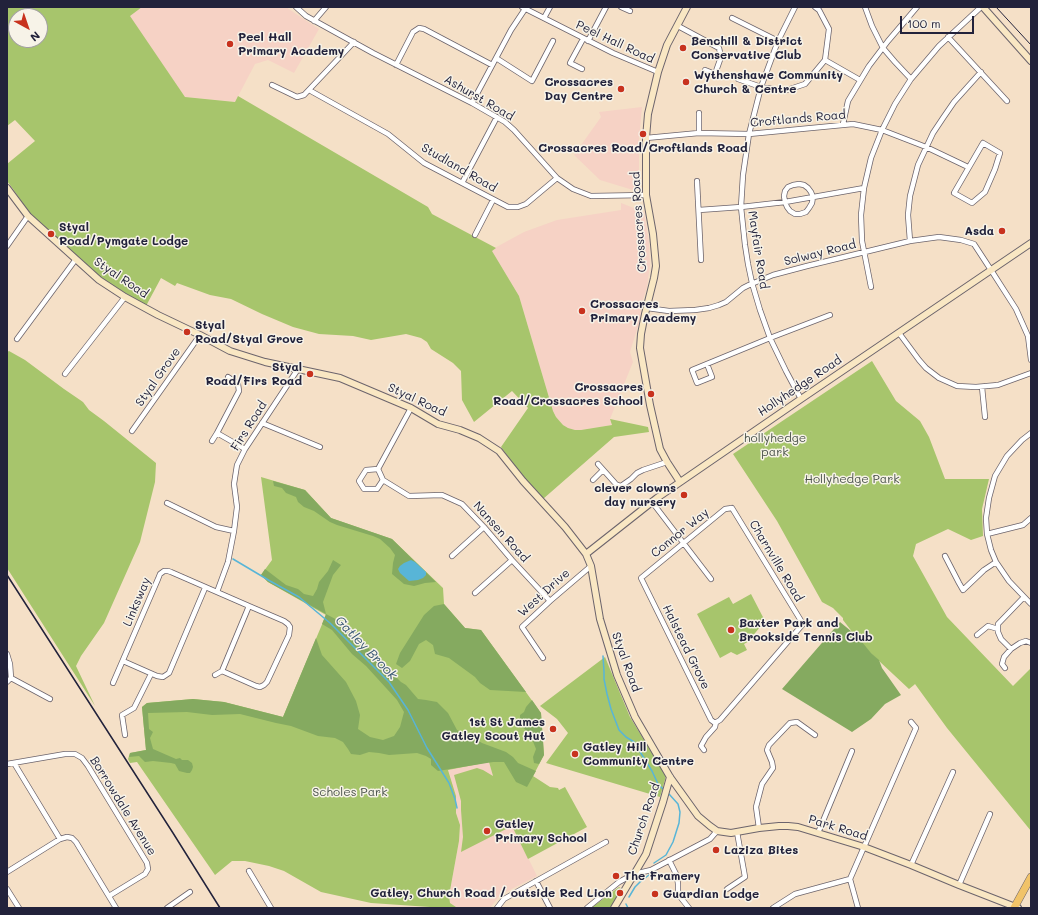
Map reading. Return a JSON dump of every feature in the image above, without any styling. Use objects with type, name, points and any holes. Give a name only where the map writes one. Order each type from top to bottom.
[{"type":"main road","name":"Crossacres Road","points":[[680,482],[660,449],[650,405],[640,348],[646,308],[656,266],[653,234],[646,195],[646,138],[648,114],[658,72],[667,46],[687,7]]},
{"type":"main road","points":[[984,7],[1031,61]]},
{"type":"main road","name":"Styal Road","points":[[7,188],[28,216],[99,280],[125,297],[158,315],[200,334],[230,350],[264,362],[340,378],[411,408],[438,424],[460,430],[479,438],[499,451],[523,481],[565,527],[586,554],[591,566],[600,619],[617,675],[635,717],[670,777]]},
{"type":"main road","name":"Hollyhedge Road","points":[[586,554],[680,482],[1031,243]]},
{"type":"main road","points":[[670,777],[698,816],[717,831]]},
{"type":"main road","name":"Church Road","points":[[614,908],[646,854],[670,777]]},
{"type":"main road","name":"Park Road","points":[[717,831],[737,832],[759,828],[788,826],[798,827],[864,847],[1015,908]]},
{"type":"main road","points":[[1015,908],[1031,877]]},
{"type":"street","name":"Ashurst Road","points":[[296,7],[314,21],[396,65],[472,103],[505,122],[558,178],[573,189],[591,196],[646,195]]},
{"type":"street","points":[[314,21],[326,7]]},
{"type":"street","points":[[544,18],[550,7]]},
{"type":"street","points":[[582,69],[570,63],[606,7]]},
{"type":"street","points":[[620,7],[630,11]]},
{"type":"street","name":"Mayfair Road","points":[[795,7],[778,41],[761,87],[749,134],[743,175],[741,207],[745,244],[752,284],[770,338],[801,399]]},
{"type":"street","points":[[738,79],[761,87],[784,91],[805,84],[825,60],[829,29],[819,10],[815,7]]},
{"type":"street","points":[[865,7],[872,26],[883,48],[911,79]]},
{"type":"street","points":[[844,124],[848,101],[860,80],[883,48],[917,7]]},
{"type":"street","points":[[871,287],[862,240],[861,215],[864,188],[872,158],[882,130],[895,104],[911,79],[948,37],[984,7]]},
{"type":"street","points":[[472,103],[523,8]]},
{"type":"street","name":"Peel Hall Road","points":[[523,8],[613,53],[658,72]]},
{"type":"street","points":[[732,18],[778,41]]},
{"type":"street","points":[[678,26],[719,48],[721,57],[715,74],[705,70]]},
{"type":"street","points":[[396,65],[413,32],[418,28],[424,28],[492,65]]},
{"type":"street","points":[[948,37],[1007,100]]},
{"type":"street","points":[[496,58],[532,81],[553,41]]},
{"type":"street","points":[[272,86],[297,97],[304,95],[354,42]]},
{"type":"street","points":[[825,60],[860,80]]},
{"type":"street","points":[[910,241],[908,215],[910,196],[918,165],[936,128],[954,102],[981,72]]},
{"type":"street","name":"Studland Road","points":[[309,90],[388,134],[424,163],[508,207],[518,207],[526,204],[558,178]]},
{"type":"street","points":[[699,113],[699,134]]},
{"type":"street","points":[[462,183],[497,117]]},
{"type":"street","name":"Croftlands Road","points":[[646,138],[699,134],[749,134],[853,124],[882,130],[926,147],[968,168]]},
{"type":"street","points":[[982,143],[1000,153],[995,169],[984,192],[972,203],[954,193],[968,168],[982,143]]},
{"type":"street","points":[[697,181],[702,260]]},
{"type":"street","points":[[799,184],[808,188],[813,197],[812,203],[806,212],[795,214],[787,207],[784,196],[788,187],[799,184]]},
{"type":"street","points":[[699,210],[785,202],[864,188]]},
{"type":"street","points":[[475,235],[493,200]]},
{"type":"street","points":[[7,246],[28,216]]},
{"type":"street","name":"Solway Road","points":[[646,308],[669,311],[709,308],[726,302],[743,288],[773,275],[910,241],[939,237],[961,240],[974,244],[1016,309],[1030,336],[1031,360]]},
{"type":"street","points":[[17,339],[76,259]]},
{"type":"street","points":[[65,374],[125,297]]},
{"type":"street","points":[[707,364],[712,378],[697,383],[692,370],[770,338],[830,315]]},
{"type":"street","points":[[899,333],[926,368],[939,378],[957,386],[982,387],[998,385],[1031,373]]},
{"type":"street","name":"Styal Grove","points":[[132,431],[200,334]]},
{"type":"street","name":"Firs Road","points":[[217,592],[228,562],[234,530],[237,507],[234,484],[237,465],[262,422],[298,369]]},
{"type":"street","points":[[212,441],[218,433],[239,391],[240,383],[228,377]]},
{"type":"street","points":[[982,387],[985,417]]},
{"type":"street","points":[[378,470],[411,408]]},
{"type":"street","points":[[262,422],[320,447]]},
{"type":"street","points":[[218,433],[245,449]]},
{"type":"street","points":[[1031,433],[1007,456],[995,476],[989,498],[986,518],[987,534],[996,562],[1009,582],[1031,604]]},
{"type":"street","points":[[598,464],[617,485],[621,486],[637,473],[667,462]]},
{"type":"street","points":[[366,470],[378,470],[383,480],[377,489],[364,489],[359,481],[366,470]]},
{"type":"street","points":[[593,480],[603,470]]},
{"type":"street","name":"Nansen Road","points":[[383,480],[409,496],[442,495],[462,504],[550,601]]},
{"type":"street","points":[[652,502],[711,579]]},
{"type":"street","points":[[167,503],[216,527],[234,530]]},
{"type":"street","name":"Connor Way","points":[[641,578],[725,509],[732,508]]},
{"type":"street","name":"Charnville Road","points":[[715,723],[720,720],[803,624],[732,508]]},
{"type":"street","points":[[987,534],[1023,525],[1031,518]]},
{"type":"street","points":[[452,556],[484,527]]},
{"type":"street","points":[[945,556],[963,590]]},
{"type":"street","points":[[475,593],[512,560]]},
{"type":"street","points":[[959,595],[984,570],[996,562]]},
{"type":"street","name":"West Drive","points":[[544,658],[522,627],[591,566]]},
{"type":"street","name":"Linksway","points":[[113,683],[160,574],[164,571],[168,571],[284,621],[290,627],[289,635],[268,682],[264,685],[260,687],[256,686],[222,671]]},
{"type":"street","name":"Halstead Grove","points":[[641,578],[711,720],[715,723]]},
{"type":"street","points":[[123,661],[150,674],[163,677],[169,674],[205,588]]},
{"type":"street","points":[[1011,649],[1001,639],[998,632],[998,624],[1024,597]]},
{"type":"street","points":[[215,675],[222,671],[249,606]]},
{"type":"street","points":[[977,635],[988,626],[998,629]]},
{"type":"street","points":[[1005,668],[1002,664],[1004,657],[1011,649],[1020,643],[1026,641],[1031,642]]},
{"type":"street","points":[[7,654],[10,664],[11,678],[7,682]]},
{"type":"street","points":[[124,735],[122,715],[134,708],[150,674]]},
{"type":"street","points":[[11,678],[50,699]]},
{"type":"street","points":[[759,828],[756,807],[762,784],[773,768],[767,750],[769,745],[790,723],[796,722],[815,735]]},
{"type":"street","points":[[858,908],[850,879],[916,728],[911,722]]},
{"type":"street","points":[[704,750],[701,746],[706,737],[715,727],[715,723]]},
{"type":"street","points":[[818,834],[852,751]]},
{"type":"street","name":"Borrowdale Avenue","points":[[7,764],[65,754],[75,754],[82,758],[147,863],[148,869],[145,874],[109,896]]},
{"type":"street","points":[[14,763],[60,839]]},
{"type":"street","points":[[911,865],[953,772]]},
{"type":"street","points":[[959,885],[990,814]]},
{"type":"street","points":[[587,908],[619,882],[634,874],[651,870],[710,839],[717,831]]},
{"type":"street","points":[[728,889],[745,877],[737,832]]},
{"type":"street","points":[[7,872],[60,839],[70,838],[76,842],[116,908]]},
{"type":"street","points":[[497,908],[504,899],[606,842]]},
{"type":"street","points":[[670,860],[677,876],[678,892],[690,908]]},
{"type":"street","points":[[249,872],[271,908]]},
{"type":"street","points":[[773,908],[795,894],[850,879]]},
{"type":"street","points":[[536,881],[550,908]]},
{"type":"street","points":[[7,889],[19,908]]},
{"type":"street","points":[[170,907],[190,892]]},
{"type":"shaded area","name":"Peel Hall Primary Academy","points":[[142,7],[286,7],[319,29],[294,73],[268,60],[255,64],[235,102],[185,97],[129,16]]},
{"type":"shaded area","points":[[642,107],[639,140],[638,188],[633,190],[600,180],[574,155],[601,117],[599,112]]},
{"type":"shaded area","name":"Crossacres Primary Academy","points":[[621,203],[644,212],[649,243],[650,265],[647,287],[642,303],[640,320],[630,352],[633,362],[610,419],[612,425],[575,430],[563,425],[553,411],[519,296],[491,250],[524,232],[557,220],[621,210]]},
{"type":"shaded area","name":"Gatley Primary School","points":[[489,762],[500,801],[537,876],[500,895],[490,908],[456,907],[450,903],[449,896],[459,841],[460,825],[456,813],[456,796],[448,769]]},
{"type":"green space","points":[[7,7],[142,7],[130,16],[185,97],[235,102],[238,96],[428,207],[432,214],[496,248],[492,251],[519,296],[553,411],[563,425],[575,430],[581,430],[612,425],[610,419],[648,427],[649,432],[614,437],[543,499],[520,473],[501,447],[528,408],[512,391],[474,422],[462,400],[461,371],[453,363],[431,349],[427,342],[421,338],[406,334],[371,340],[353,336],[319,334],[293,327],[231,299],[210,295],[177,283],[175,286],[161,278],[146,306],[103,279],[30,214],[7,181],[7,164],[35,141],[15,120],[7,126]]},
{"type":"green space","points":[[9,351],[25,360],[83,402],[89,410],[156,463],[155,482],[140,542],[104,623],[81,656],[76,666],[95,706],[7,568],[7,352]]},
{"type":"green space","name":"Hollyhedge Park","points":[[872,361],[896,401],[920,421],[929,437],[945,479],[989,479],[982,509],[983,536],[971,540],[948,529],[916,544],[913,556],[947,617],[1013,686],[1031,668],[1031,831],[947,728],[915,684],[909,689],[863,646],[843,618],[833,608],[822,602],[777,521],[733,454]]},
{"type":"green space","name":"Scholes Park","points":[[261,477],[305,490],[331,518],[392,539],[443,588],[444,604],[465,628],[481,630],[541,713],[544,755],[533,776],[550,787],[558,788],[559,790],[565,787],[587,827],[528,859],[512,826],[461,852],[463,837],[461,801],[454,775],[477,768],[493,776],[489,762],[448,770],[456,796],[456,813],[460,825],[459,841],[449,896],[450,903],[456,908],[435,908],[371,903],[321,892],[284,871],[245,861],[232,861],[215,875],[137,762],[130,763],[128,759],[130,753],[146,750],[142,707],[147,703],[193,699],[224,702],[283,717],[326,615],[268,582],[261,575],[272,560]]},
{"type":"green space","points":[[273,481],[305,490],[331,518],[392,539],[436,582],[414,586],[404,584],[392,574],[395,555],[380,539],[330,522],[314,511],[304,507],[298,502],[296,497],[286,493],[282,488],[274,486]]},
{"type":"green space","points":[[333,560],[341,565],[333,575],[323,602],[326,614],[268,582],[261,575],[265,569],[286,585],[298,589],[304,594],[313,596],[319,582],[328,571]]},
{"type":"green space","name":"Baxter Park and Brookside Tennis Club","points":[[751,594],[765,621],[751,640],[744,644],[747,650],[737,655],[731,652],[720,658],[697,614],[729,597],[733,604]]},
{"type":"green space","points":[[444,604],[465,628],[481,630],[526,692],[490,690],[449,658],[435,654],[433,645],[426,640],[419,644],[410,661],[402,668],[396,664],[400,653],[424,615],[434,606]]},
{"type":"green space","points":[[326,614],[341,622],[357,638],[364,642],[418,699],[437,702],[448,713],[457,730],[482,743],[506,752],[518,763],[536,771],[527,787],[516,782],[504,762],[493,762],[438,771],[431,765],[431,759],[417,753],[389,755],[369,752],[360,755],[351,754],[343,742],[335,738],[318,736],[291,726],[240,714],[212,715],[187,712],[148,713],[149,729],[153,732],[150,738],[153,749],[176,759],[180,758],[182,760],[188,760],[192,763],[193,767],[190,773],[179,771],[175,764],[153,761],[145,762],[139,756],[129,757],[130,753],[146,750],[142,707],[147,703],[193,699],[224,702],[283,717],[316,638],[322,655],[346,682],[356,701],[360,715],[358,729],[370,737],[383,740],[394,736],[400,727],[404,712],[397,700],[366,666],[352,654],[332,630],[322,624]]},
{"type":"green space","points":[[840,622],[857,636],[879,660],[882,668],[901,695],[885,704],[871,719],[852,732],[782,689]]},
{"type":"green space","points":[[605,657],[630,717],[666,776],[660,797],[546,763],[568,733],[557,719],[540,706]]},
{"type":"green space","points":[[532,700],[541,713],[544,755],[539,764],[534,763],[533,757],[536,749],[530,735],[520,724],[520,715],[524,712]]},
{"type":"green space","points":[[619,887],[622,889],[610,908],[591,908]]},
{"type":"water","points":[[411,560],[426,572],[426,575],[423,578],[409,581],[400,573],[398,569],[400,566]]},
{"type":"waterway","name":"Gatley Brook","points":[[233,559],[299,597],[330,623],[389,682],[408,710],[427,748],[449,783],[457,808]]},
{"type":"waterway","name":"Gatley Brook","points":[[603,656],[604,679],[607,694],[619,730],[634,742],[652,771],[658,784],[664,790]]},
{"type":"waterway","name":"Gatley Brook","points":[[654,863],[666,855],[673,842],[679,823],[680,812],[678,804],[669,794]]},
{"type":"waterway","name":"Gatley Brook","points":[[629,897],[635,887],[649,875]]},
{"type":"waterway","name":"Gatley Brook","points":[[626,904],[628,908]]},
{"type":"tram line","points":[[996,7],[1031,45]]},
{"type":"railway","points":[[7,575],[220,908]]},
{"type":"place","name":"Peel Hall Primary Academy","points":[[230,44]]},
{"type":"place","name":"Benchill & District Conservative Club","points":[[683,48]]},
{"type":"place","name":"Wythenshawe Community Church & Centre","points":[[686,82]]},
{"type":"place","name":"Crossacres Day Centre","points":[[621,89]]},
{"type":"place","name":"Crossacres Road/Croftlands Road","points":[[643,134]]},
{"type":"place","name":"Asda","points":[[1002,231]]},
{"type":"place","name":"Styal Road/Pymgate Lodge","points":[[51,234]]},
{"type":"place","name":"Crossacres Primary Academy","points":[[582,311]]},
{"type":"place","name":"Styal Road/Styal Grove","points":[[187,332]]},
{"type":"place","name":"Styal Road/Firs Road","points":[[310,374]]},
{"type":"place","name":"Crossacres Road/Crossacres School","points":[[651,394]]},
{"type":"place","name":"clever clowns day nursery","points":[[684,495]]},
{"type":"place","name":"Baxter Park and Brookside Tennis Club","points":[[731,630]]},
{"type":"place","name":"1st St James Gatley Scout Hut","points":[[553,729]]},
{"type":"place","name":"Gatley Hill Community Centre","points":[[575,754]]},
{"type":"place","name":"Gatley Primary School","points":[[487,831]]},
{"type":"place","name":"Laziza Bites","points":[[716,850]]},
{"type":"place","name":"The Framery","points":[[616,876]]},
{"type":"place","name":"Gatley, Church Road / outside Red Lion","points":[[620,893]]},
{"type":"place","name":"Guardian Lodge","points":[[655,894]]},
{"type":"park label","name":"hollyhedge park","points":[[775,445]]}]
